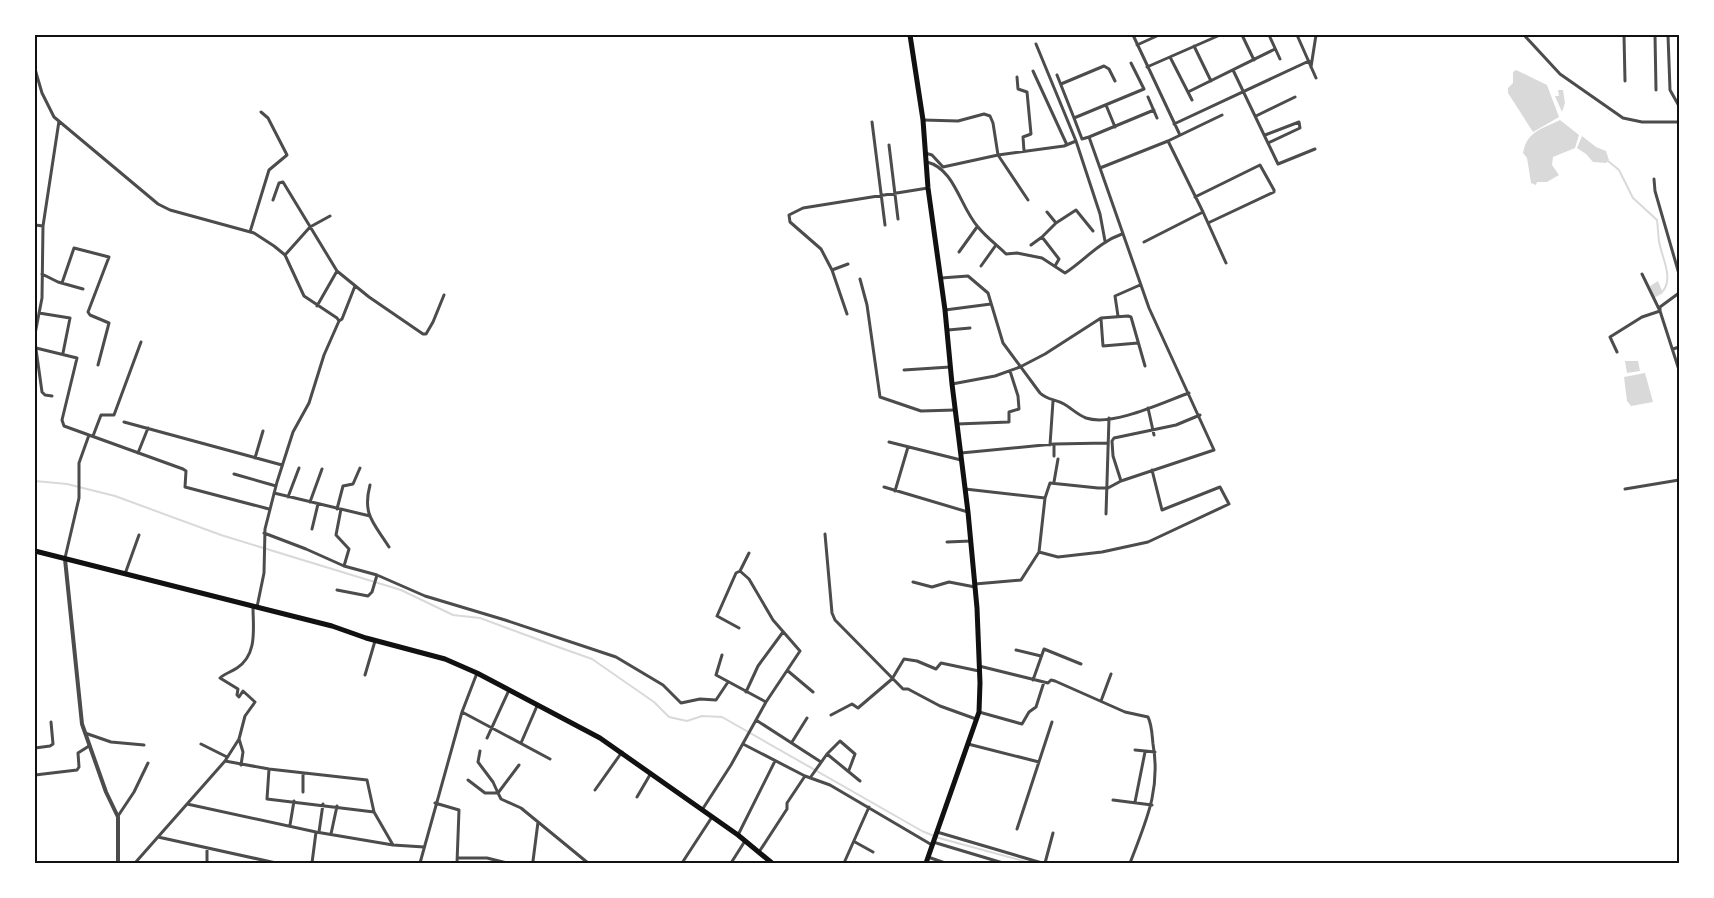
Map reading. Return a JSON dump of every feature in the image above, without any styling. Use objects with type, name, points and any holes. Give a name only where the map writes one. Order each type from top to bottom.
[{"type":"main road","points":[[910,35],[923,120],[928,188],[939,278],[948,330],[950,366],[968,512],[975,586],[979,668],[979,712],[927,860]]},
{"type":"main road","points":[[35,551],[332,626],[375,640],[434,655],[477,673],[600,738],[622,752],[738,835],[772,863]]},
{"type":"street","points":[[1133,35],[1179,133]]},
{"type":"street","points":[[1137,45],[1159,35]]},
{"type":"street","points":[[1242,35],[1254,60]]},
{"type":"street","points":[[1269,35],[1280,59]]},
{"type":"street","points":[[1297,35],[1316,78]]},
{"type":"street","points":[[1311,67],[1316,35]]},
{"type":"street","points":[[1524,35],[1560,74],[1623,118],[1642,122],[1679,122]]},
{"type":"street","points":[[1624,35],[1625,81]]},
{"type":"street","points":[[1655,35],[1656,90]]},
{"type":"street","points":[[1668,35],[1670,90],[1679,106]]},
{"type":"street","points":[[1147,67],[1218,36]]},
{"type":"street","points":[[1036,44],[1076,141],[1100,214],[1105,241]]},
{"type":"street","points":[[1194,46],[1211,81]]},
{"type":"street","points":[[1188,92],[1275,49]]},
{"type":"street","points":[[1170,57],[1192,100]]},
{"type":"street","points":[[1174,124],[1243,90],[1309,61]]},
{"type":"street","points":[[1074,118],[1144,89],[1131,63]]},
{"type":"street","points":[[1061,84],[1104,66],[1109,69],[1115,81]]},
{"type":"street","points":[[35,69],[42,93],[52,114],[158,204],[170,210],[250,232],[286,255],[304,296],[339,321]]},
{"type":"street","points":[[1234,70],[1279,165],[1315,149]]},
{"type":"street","points":[[1033,71],[1067,145]]},
{"type":"street","points":[[1056,76],[1061,84],[1082,139],[1154,110]]},
{"type":"street","points":[[1017,77],[1018,89],[1027,92],[1031,134],[1023,137],[1024,151]]},
{"type":"street","points":[[1148,97],[1157,118]]},
{"type":"street","points":[[1256,116],[1295,97]]},
{"type":"street","points":[[1106,105],[1115,127]]},
{"type":"street","points":[[250,232],[269,170],[286,155],[268,118],[261,112]]},
{"type":"street","points":[[923,120],[958,121],[981,114],[987,115],[993,123],[998,155],[1028,200]]},
{"type":"street","points":[[1100,168],[1168,141],[1222,115]]},
{"type":"street","points":[[35,334],[40,313],[43,226],[59,121]]},
{"type":"street","points":[[872,122],[885,225]]},
{"type":"street","points":[[1265,135],[1299,122],[1300,128],[1268,143]]},
{"type":"street","points":[[913,582],[932,587],[946,582],[975,586],[1021,580],[1039,552],[1045,498],[1049,484],[1054,482],[1078,487],[1108,488],[1121,481],[1213,450],[1200,415],[1140,285],[1089,137]]},
{"type":"street","points":[[925,152],[932,155],[943,167],[998,155],[1067,145],[1076,141]]},
{"type":"street","points":[[1168,141],[1226,263]]},
{"type":"street","points":[[889,145],[893,193],[898,219]]},
{"type":"street","points":[[926,162],[937,165],[946,174],[977,227],[1006,254],[1017,253],[1035,256],[1056,266],[1062,272],[1066,272],[1105,241],[1122,234]]},
{"type":"street","points":[[1195,196],[1260,165],[1274,190],[1274,192],[1208,223]]},
{"type":"street","points":[[1654,179],[1655,191],[1679,274]]},
{"type":"street","points":[[273,200],[279,183],[283,182],[337,270],[355,286],[424,335],[433,322],[444,295]]},
{"type":"street","points":[[847,314],[832,270],[818,246],[789,220],[790,214],[803,208],[928,188]]},
{"type":"street","points":[[1031,245],[1056,223],[1075,210],[1093,231]]},
{"type":"street","points":[[1047,212],[1056,223]]},
{"type":"street","points":[[1144,242],[1202,212]]},
{"type":"street","points":[[286,255],[310,227],[330,216]]},
{"type":"street","points":[[35,225],[43,226]]},
{"type":"street","points":[[959,252],[977,227]]},
{"type":"street","points":[[1042,236],[1059,259],[1056,266]]},
{"type":"street","points":[[981,266],[996,245]]},
{"type":"street","points":[[62,283],[74,248],[109,257],[88,312],[88,315],[109,323],[98,365]]},
{"type":"street","points":[[832,270],[848,264]]},
{"type":"street","points":[[317,306],[337,270]]},
{"type":"street","points":[[41,274],[83,289]]},
{"type":"street","points":[[1642,274],[1660,311],[1679,370]]},
{"type":"street","points":[[939,278],[968,276],[988,294],[1001,337],[1020,367],[1042,395],[1063,404],[1088,419],[1122,416],[1189,393]]},
{"type":"street","points":[[860,279],[867,304],[880,397],[921,411],[955,410]]},
{"type":"street","points":[[1118,316],[1115,296],[1140,285]]},
{"type":"street","points":[[135,863],[226,759],[239,739],[243,730],[244,720],[254,705],[254,700],[243,691],[239,697],[237,696],[238,689],[220,678],[237,668],[247,658],[255,636],[255,607],[264,573],[264,536],[269,509],[293,432],[309,403],[324,355],[339,321],[342,319],[355,286]]},
{"type":"street","points":[[1660,311],[1660,307],[1679,293]]},
{"type":"street","points":[[945,310],[991,304]]},
{"type":"street","points":[[1617,352],[1610,337],[1642,317],[1660,311]]},
{"type":"street","points":[[40,313],[70,318],[63,353]]},
{"type":"street","points":[[952,384],[1020,367],[1045,354],[1101,318],[1118,316],[1131,317],[1145,366]]},
{"type":"street","points":[[1101,318],[1102,346],[1138,343]]},
{"type":"street","points":[[948,330],[970,328]]},
{"type":"street","points":[[35,342],[42,392],[45,395],[52,396]]},
{"type":"street","points":[[118,863],[118,817],[102,783],[84,733],[78,700],[65,559],[80,488],[78,464],[101,416],[114,415],[141,342]]},
{"type":"street","points":[[1672,349],[1679,347]]},
{"type":"street","points":[[36,348],[63,353],[77,359],[62,424],[185,470],[185,487],[269,509]]},
{"type":"street","points":[[904,370],[950,366]]},
{"type":"street","points":[[958,424],[1009,422],[1009,412],[1019,409],[1017,392],[1010,371]]},
{"type":"street","points":[[1053,401],[1052,444],[1054,456]]},
{"type":"street","points":[[1148,408],[1154,435]]},
{"type":"street","points":[[1121,481],[1113,456],[1113,440],[1176,425],[1200,415]]},
{"type":"street","points":[[1106,514],[1108,488],[1107,443],[1111,418]]},
{"type":"street","points":[[124,422],[282,465]]},
{"type":"street","points":[[138,453],[148,428]]},
{"type":"street","points":[[255,458],[263,431]]},
{"type":"street","points":[[890,442],[962,460]]},
{"type":"street","points":[[961,453],[1052,444],[1107,443]]},
{"type":"street","points":[[896,491],[908,446]]},
{"type":"street","points":[[1054,482],[1058,459]]},
{"type":"street","points":[[288,496],[299,468]]},
{"type":"street","points":[[344,566],[349,550],[336,535],[339,509],[343,486],[353,484],[360,468]]},
{"type":"street","points":[[310,502],[322,469]]},
{"type":"street","points":[[1039,552],[1058,557],[1102,552],[1148,542],[1229,504],[1220,487],[1162,510],[1152,470]]},
{"type":"street","points":[[234,474],[276,486]]},
{"type":"street","points":[[1625,490],[1679,480]]},
{"type":"street","points":[[370,485],[366,503],[370,516],[389,547]]},
{"type":"street","points":[[884,488],[968,512]]},
{"type":"street","points":[[965,489],[1045,498]]},
{"type":"street","points":[[274,493],[370,516]]},
{"type":"street","points":[[312,529],[318,504]]},
{"type":"street","points":[[825,534],[833,618],[903,689],[908,689],[940,706],[977,719]]},
{"type":"street","points":[[125,574],[139,535]]},
{"type":"street","points":[[264,536],[306,549],[344,566],[377,575],[441,602],[505,620],[616,658],[660,683],[684,704],[700,699],[716,700],[728,682]]},
{"type":"street","points":[[947,542],[971,541]]},
{"type":"street","points":[[739,628],[718,616],[736,573],[740,571],[748,553]]},
{"type":"street","points":[[702,810],[746,740],[766,702],[800,651],[769,614],[749,579],[740,571]]},
{"type":"street","points":[[337,590],[368,596],[372,592],[377,575]]},
{"type":"street","points":[[746,692],[758,666],[783,632]]},
{"type":"street","points":[[365,675],[375,640]]},
{"type":"street","points":[[1033,680],[1044,649],[1081,664]]},
{"type":"street","points":[[1016,650],[1041,656]]},
{"type":"street","points":[[722,655],[715,673],[766,702]]},
{"type":"street","points":[[831,715],[852,704],[858,708],[892,679],[904,659],[917,661],[936,669],[941,663],[979,668],[1044,682],[1055,681],[1125,712],[1148,717],[1155,752],[1155,787],[1152,805],[1130,863]]},
{"type":"street","points":[[788,671],[813,692]]},
{"type":"street","points":[[420,863],[435,803],[462,712],[477,673]]},
{"type":"street","points":[[1101,701],[1111,674]]},
{"type":"street","points":[[979,712],[1022,724],[1028,712],[1036,707],[1044,682]]},
{"type":"street","points":[[487,738],[510,690]]},
{"type":"street","points":[[521,743],[538,706]]},
{"type":"street","points":[[462,712],[550,759]]},
{"type":"street","points":[[792,742],[806,718]]},
{"type":"street","points":[[756,720],[821,762]]},
{"type":"street","points":[[35,748],[53,744],[51,722]]},
{"type":"street","points":[[1017,830],[1052,722]]},
{"type":"street","points":[[84,733],[111,742],[144,745]]},
{"type":"street","points":[[239,739],[243,752],[241,764]]},
{"type":"street","points":[[810,778],[839,741],[843,741],[855,754],[849,770]]},
{"type":"street","points":[[201,744],[226,759],[241,764],[367,780],[374,812],[393,845]]},
{"type":"street","points":[[743,744],[805,776],[830,785],[869,807],[934,838],[1003,863]]},
{"type":"street","points":[[967,744],[1040,762]]},
{"type":"street","points":[[35,775],[77,770],[79,767],[78,753],[89,746]]},
{"type":"street","points":[[1135,750],[1155,752]]},
{"type":"street","points":[[480,751],[478,762],[493,782],[502,800],[521,808],[588,863]]},
{"type":"street","points":[[595,790],[622,752]]},
{"type":"street","points":[[1135,802],[1145,752]]},
{"type":"street","points":[[827,754],[849,770],[860,782]]},
{"type":"street","points":[[738,835],[775,761]]},
{"type":"street","points":[[118,817],[134,792],[148,763]]},
{"type":"street","points":[[498,793],[519,765]]},
{"type":"street","points":[[269,769],[266,798],[374,812]]},
{"type":"street","points":[[637,797],[651,772]]},
{"type":"street","points":[[303,773],[303,792]]},
{"type":"street","points":[[759,852],[787,809],[787,803],[805,776]]},
{"type":"street","points":[[468,780],[485,793],[498,793]]},
{"type":"street","points":[[1113,800],[1152,805]]},
{"type":"street","points":[[290,825],[294,801]]},
{"type":"street","points":[[435,803],[459,810],[457,861],[487,858],[507,863]]},
{"type":"street","points":[[187,804],[318,832],[393,845],[424,847]]},
{"type":"street","points":[[312,863],[323,804]]},
{"type":"street","points":[[331,834],[337,806]]},
{"type":"street","points":[[844,863],[869,807]]},
{"type":"street","points":[[682,863],[712,817]]},
{"type":"street","points":[[533,861],[538,821]]},
{"type":"street","points":[[934,838],[1043,863],[1054,833]]},
{"type":"street","points":[[158,837],[276,863]]},
{"type":"street","points":[[731,863],[745,841]]},
{"type":"street","points":[[855,842],[873,852]]},
{"type":"street","points":[[207,848],[207,863]]},
{"type":"street","points":[[927,860],[945,863]]},
{"type":"shaded area","points":[[1516,70],[1547,85],[1559,117],[1533,132],[1508,93],[1508,88],[1513,83],[1513,72]]},
{"type":"shaded area","points":[[1558,90],[1563,90],[1565,103],[1562,112],[1555,96],[1559,96]]},
{"type":"shaded area","points":[[1560,120],[1579,135],[1575,148],[1553,157],[1552,165],[1559,175],[1547,182],[1537,182],[1536,185],[1531,183],[1527,158],[1523,153],[1525,146],[1536,132]]},
{"type":"shaded area","points":[[1582,136],[1596,147],[1606,151],[1609,160],[1606,163],[1593,162],[1577,148]]},
{"type":"shaded area","points":[[1658,281],[1663,293],[1654,298],[1650,286]]},
{"type":"shaded area","points":[[1625,361],[1638,361],[1640,371],[1627,373]]},
{"type":"shaded area","points":[[1645,373],[1653,402],[1631,406],[1627,401],[1624,377]]},
{"type":"waterway","points":[[1608,161],[1619,170],[1633,198],[1657,220],[1660,247],[1667,273],[1666,285],[1663,291]]},
{"type":"waterway","points":[[35,481],[67,484],[115,496],[221,535],[401,590],[453,615],[480,618],[592,659],[654,702],[669,717],[687,721],[702,716],[722,717],[922,831],[939,838],[1031,863]]}]
